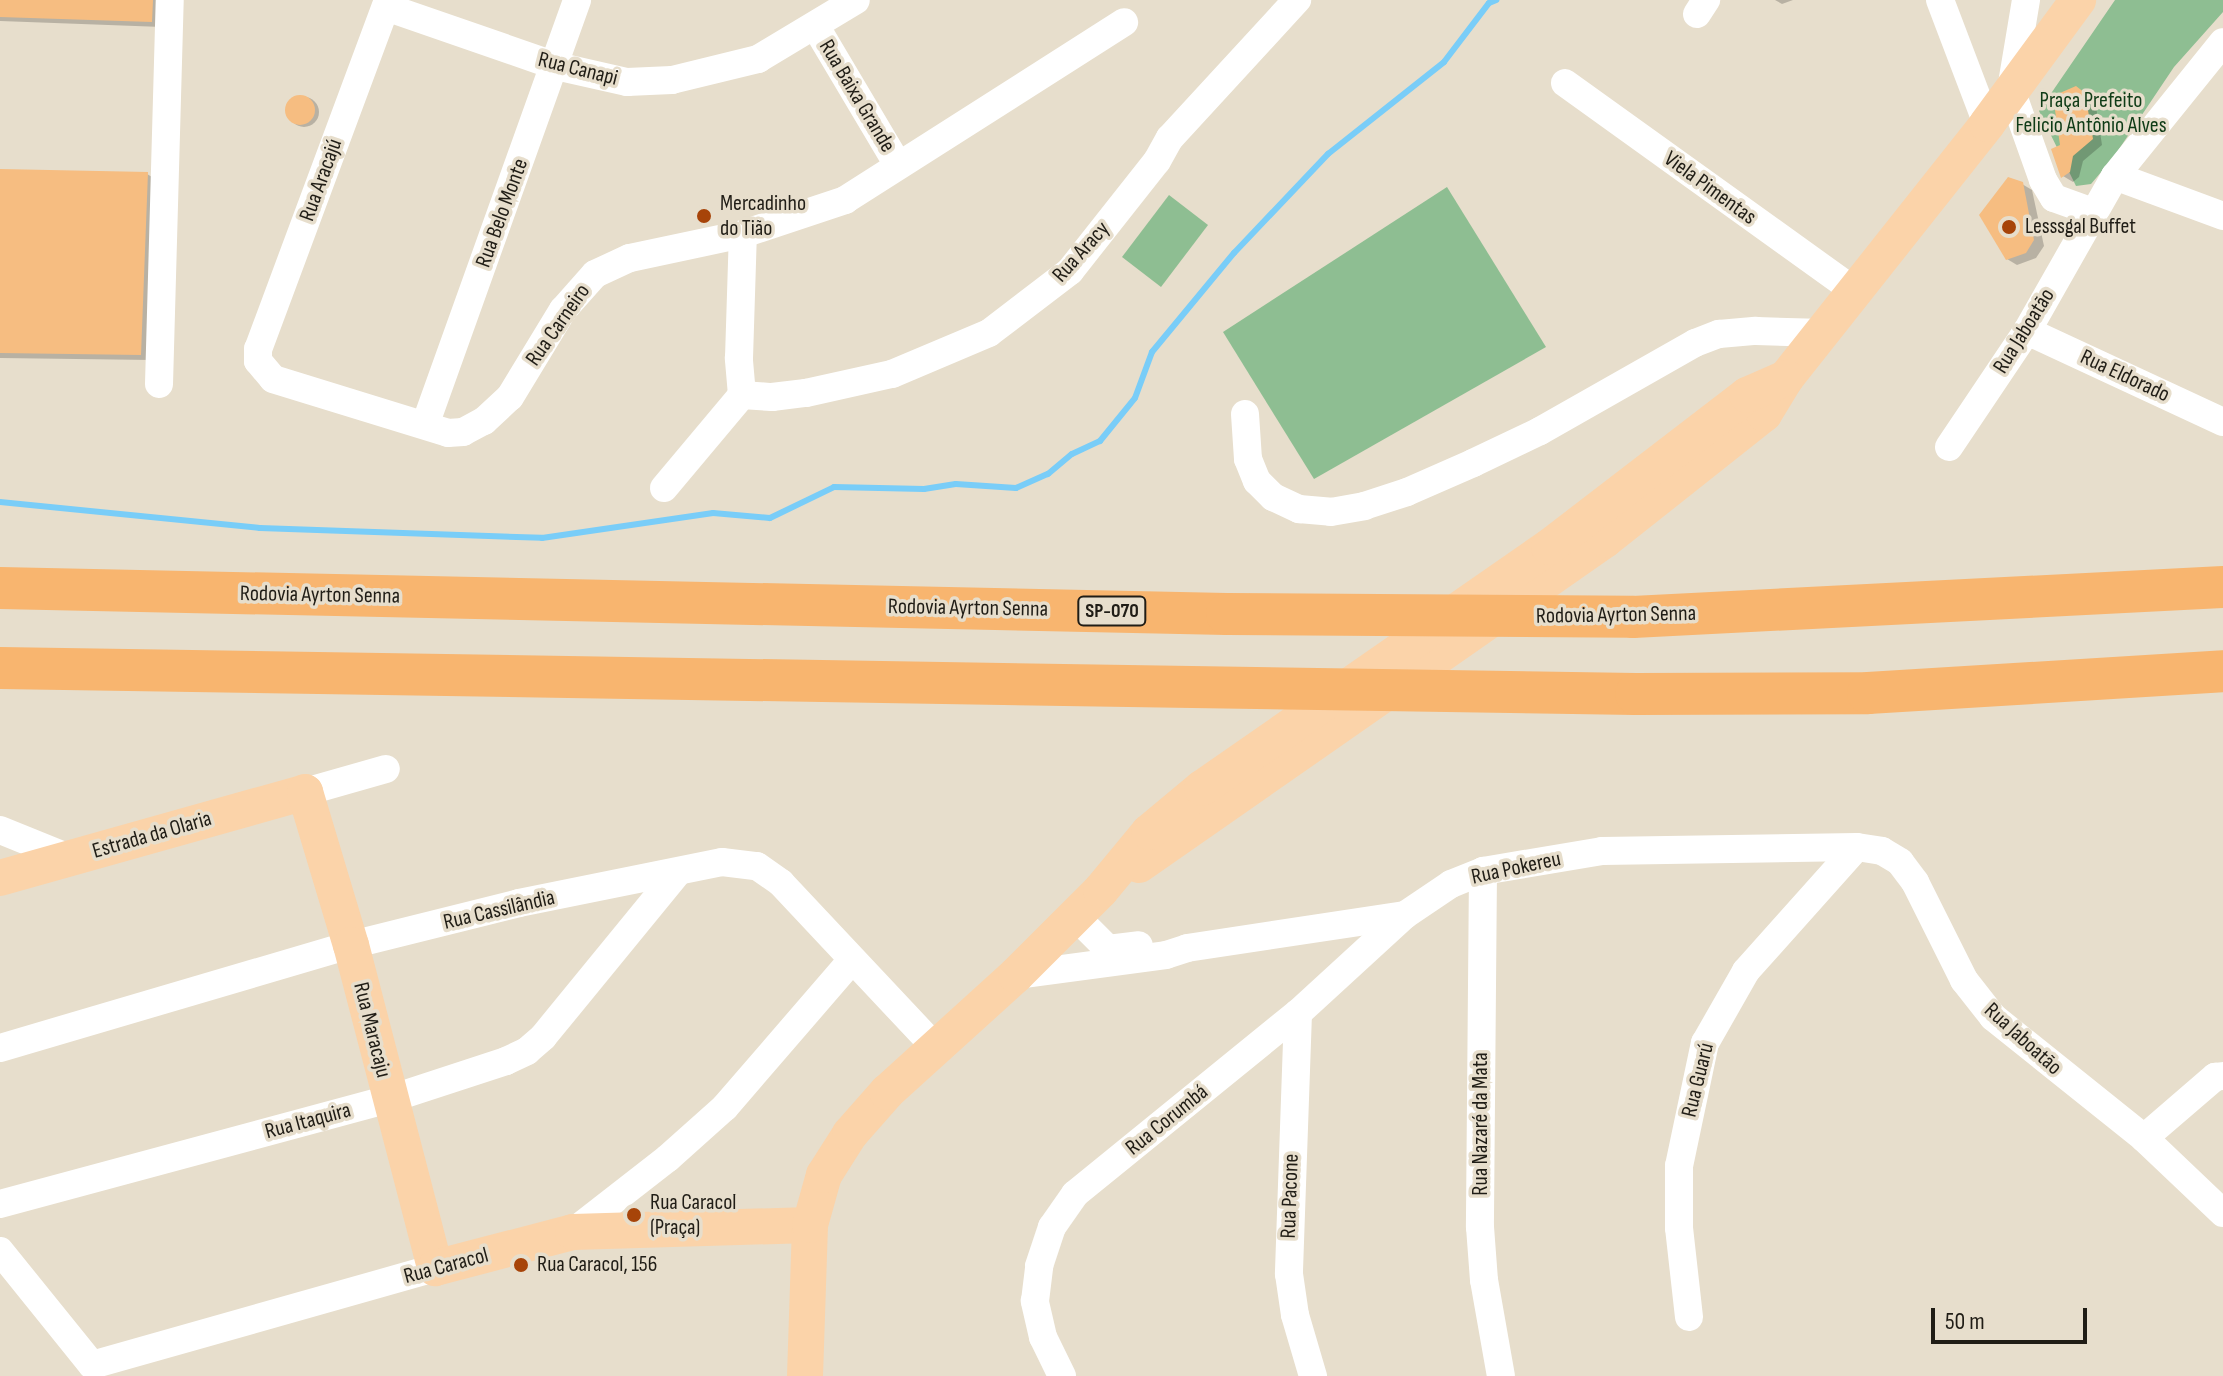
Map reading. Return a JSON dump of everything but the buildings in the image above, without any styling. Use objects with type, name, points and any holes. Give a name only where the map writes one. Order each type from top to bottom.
[{"type":"highway","name":"Rodovia Ayrton Senna","points":[[0,588],[1227,614],[1633,617],[2223,587]]},
{"type":"highway","points":[[0,668],[1636,694],[1868,693],[2223,671]]},
{"type":"main road","points":[[1101,890],[1241,797],[1563,553],[1747,395],[1786,378],[1987,124],[2078,0]]},
{"type":"main road","points":[[805,1376],[810,1225],[824,1175],[850,1134],[887,1092],[1016,975],[1101,890],[1149,832],[1202,788],[1563,553]]},
{"type":"main road","name":"Estrada da Olaria","points":[[0,878],[305,792]]},
{"type":"main road","name":"Rua Maracaju","points":[[305,792],[351,945],[435,1268]]},
{"type":"main road","name":"Rua Caracol","points":[[435,1268],[573,1232],[810,1225]]},
{"type":"street","points":[[159,384],[170,0]]},
{"type":"street","name":"Rua Belo Monte","points":[[425,425],[556,66],[577,0]]},
{"type":"street","name":"Rua Canapi","points":[[387,4],[556,66],[627,82],[672,80],[758,59],[816,27],[856,0]]},
{"type":"street","name":"Rua Aracy","points":[[742,395],[772,397],[806,393],[892,374],[989,333],[1070,271],[1157,161],[1170,138],[1297,0]]},
{"type":"street","points":[[1940,0],[1987,124]]},
{"type":"street","points":[[2026,0],[2011,90],[2043,180],[2054,198],[2093,212]]},
{"type":"street","name":"Rua Aracajú","points":[[258,361],[258,349],[387,4]]},
{"type":"street","name":"Rua Carneiro","points":[[258,361],[273,379],[448,433],[463,432],[484,421],[510,397],[563,310],[595,274],[630,258],[743,234],[845,200],[1124,22]]},
{"type":"street","name":"Rua Baixa Grande","points":[[816,27],[898,165]]},
{"type":"street","name":"Rua Jaboatão","points":[[1949,447],[2027,331],[2115,176],[2223,42]]},
{"type":"street","name":"Viela Pimentas","points":[[1565,83],[1856,292]]},
{"type":"street","points":[[2115,176],[2223,216]]},
{"type":"street","points":[[664,488],[742,395],[739,358],[743,234]]},
{"type":"street","points":[[1245,414],[1248,459],[1257,481],[1273,497],[1299,509],[1331,512],[1364,506],[1407,492],[1473,463],[1540,431],[1695,343],[1719,334],[1756,331],[1824,333]]},
{"type":"street","name":"Rua Eldorado","points":[[2027,331],[2223,422]]},
{"type":"street","points":[[305,792],[386,769]]},
{"type":"street","points":[[0,830],[69,858]]},
{"type":"street","name":"Rua Jaboatão","points":[[1857,847],[1882,851],[1900,862],[1915,882],[1964,980],[1993,1017],[2144,1138],[2223,1213]]},
{"type":"street","name":"Rua Pokereu","points":[[1016,975],[1166,955],[1187,948],[1405,915],[1451,884],[1483,871],[1602,851],[1857,847]]},
{"type":"street","name":"Rua Guarú","points":[[1689,1317],[1679,1228],[1679,1166],[1705,1043],[1746,971],[1857,847]]},
{"type":"street","name":"Rua Cassilândia","points":[[0,1048],[351,945],[519,903],[722,862],[757,866],[781,883],[935,1047]]},
{"type":"street","name":"Rua Nazaré da Mata","points":[[1483,871],[1480,1227],[1484,1280],[1501,1376]]},
{"type":"street","name":"Rua Itaquira","points":[[0,1204],[390,1099],[527,1051],[624,941],[677,873]]},
{"type":"street","name":"Rua Corumbá","points":[[1062,1376],[1043,1337],[1035,1301],[1039,1266],[1052,1227],[1075,1194],[1298,1013],[1405,915]]},
{"type":"street","name":"Rua Pokereu","points":[[1075,916],[1108,949],[1164,943],[1187,948]]},
{"type":"street","points":[[573,1232],[668,1158],[725,1107],[852,960]]},
{"type":"street","name":"Rua Pacone","points":[[1298,1013],[1288,1232],[1289,1274],[1295,1315],[1313,1376]]},
{"type":"street","points":[[2144,1138],[2215,1077],[2223,1076]]},
{"type":"street","name":"Rua Caracol","points":[[0,1251],[92,1365],[435,1268]]},
{"type":"green space","name":"Praça Prefeito Felicio Antônio Alves","points":[[2115,0],[2223,0],[2223,12],[2174,67],[2113,158],[2091,184],[2076,186],[2039,111]]},
{"type":"green space","points":[[1447,187],[1546,347],[1314,479],[1223,332]]},
{"type":"green space","points":[[1169,195],[1208,225],[1161,287],[1122,257]]},
{"type":"waterway","points":[[0,502],[260,528],[542,538],[713,513],[770,518],[834,487],[924,489],[956,484],[1016,488],[1048,474],[1072,454],[1100,441],[1135,398],[1152,352],[1234,253],[1328,154],[1444,62],[1489,3],[1496,0]]},
{"type":"place","name":"Mercadinho do Tião","points":[[704,216]]},
{"type":"place","name":"Lesssgal Buffet","points":[[2009,227]]},
{"type":"place","name":"Rua Caracol (Praça)","points":[[634,1215]]},
{"type":"place","name":"Rua Caracol, 156","points":[[521,1265]]}]
